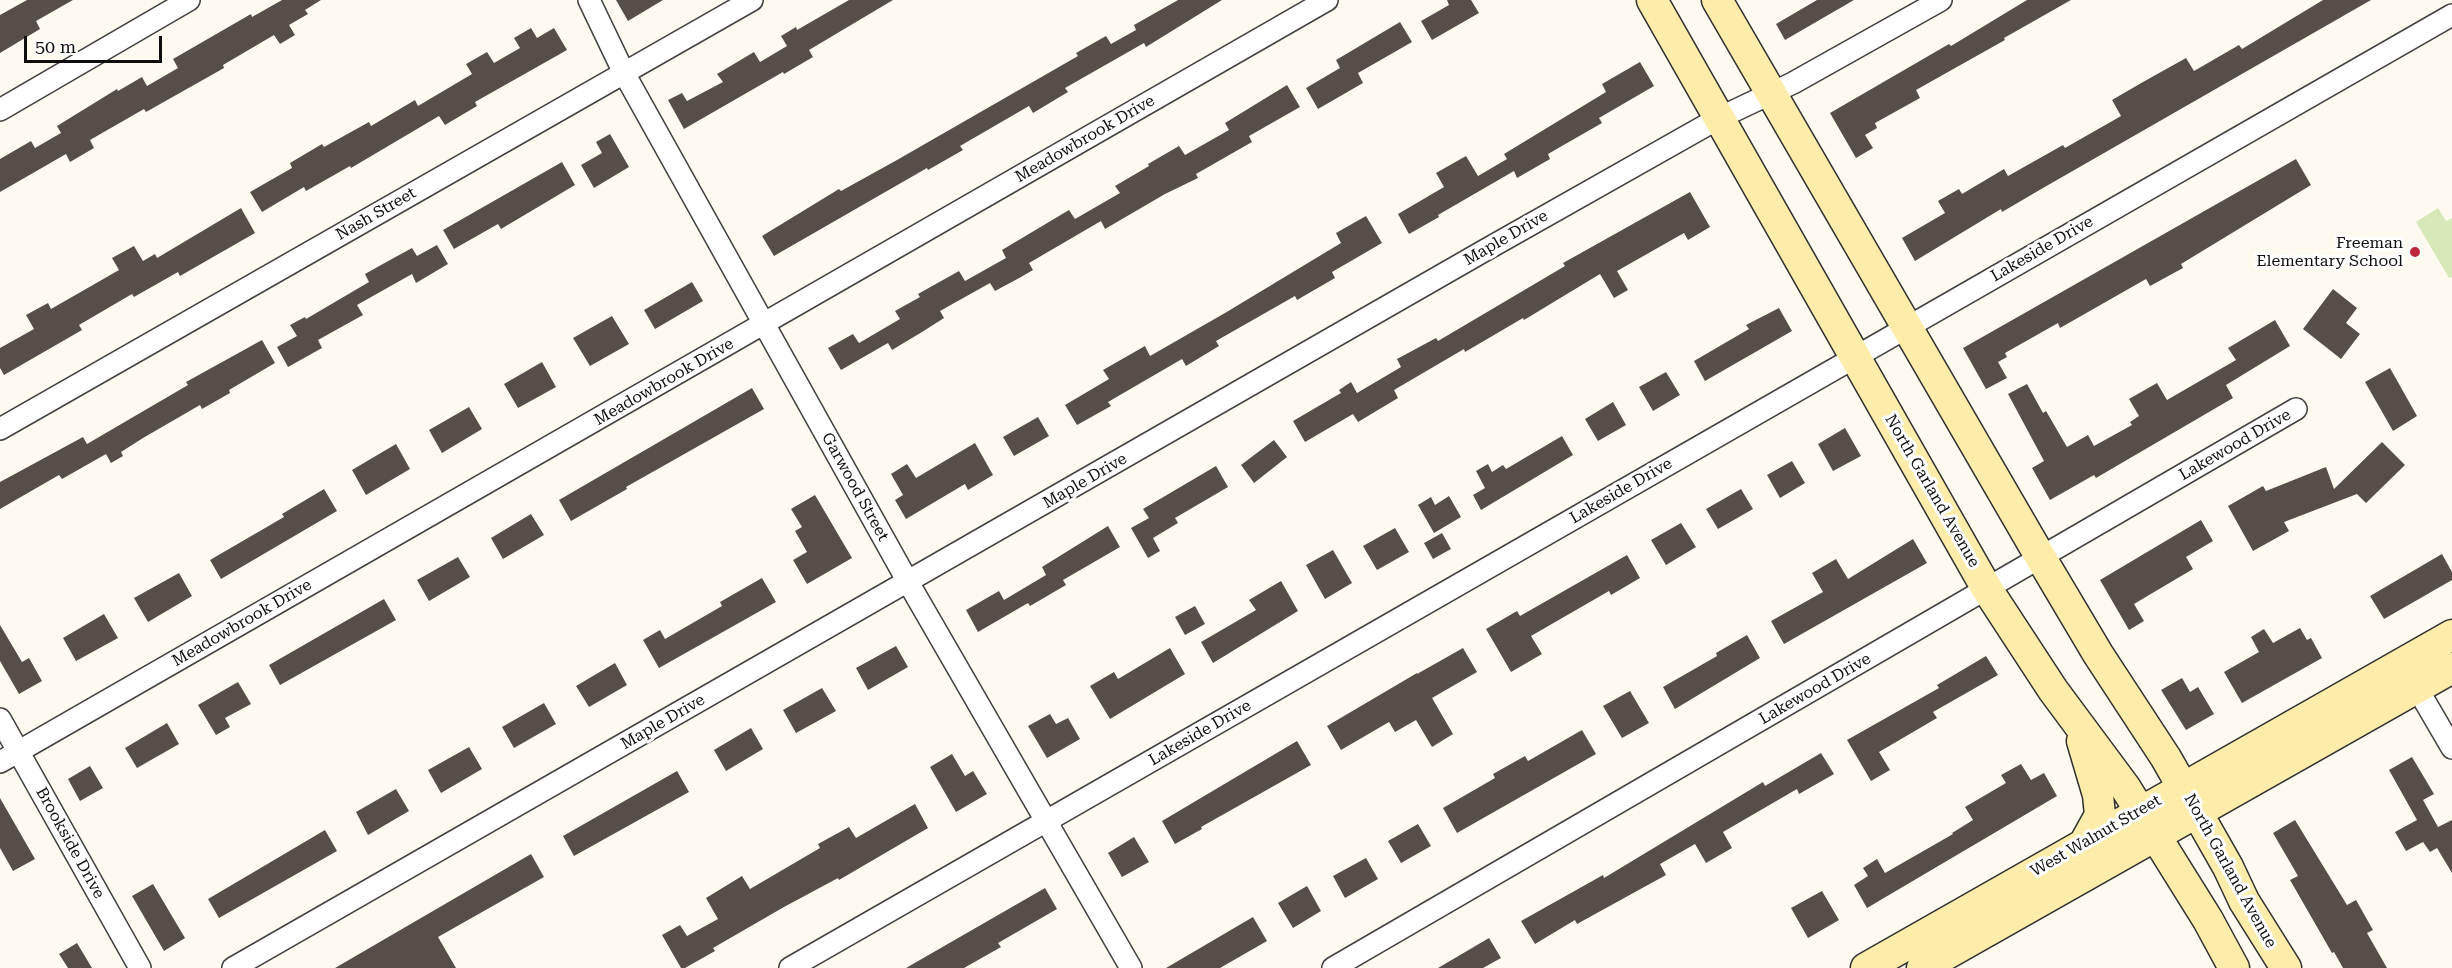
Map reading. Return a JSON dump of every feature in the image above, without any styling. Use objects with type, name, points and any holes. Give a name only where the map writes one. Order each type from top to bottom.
[{"type":"main road","name":"North Garland Avenue","points":[[1652,0],[1987,589],[2053,690],[2148,823],[2234,968]]},
{"type":"main road","name":"North Garland Avenue","points":[[1717,0],[2041,558],[2098,654],[2190,799],[2244,901],[2286,968]]},
{"type":"main road","name":"West Walnut Street","points":[[1922,968],[2148,823],[2410,675],[2452,635]]},
{"type":"main road","name":"West Walnut Street","points":[[2410,675],[2452,668]]},
{"type":"main road","points":[[2076,721],[2098,795],[2100,815],[2084,843]]},
{"type":"main road","name":"West Walnut Street","points":[[1866,968],[2084,843],[2148,823]]},
{"type":"street","points":[[0,110],[189,0]]},
{"type":"street","name":"Garwood Street","points":[[589,0],[624,73],[908,582],[1131,968]]},
{"type":"street","name":"Nash Street","points":[[0,429],[752,0]]},
{"type":"street","name":"Meadowbrook Drive","points":[[0,762],[1327,0]]},
{"type":"street","name":"Maple Drive","points":[[233,968],[1719,118],[1772,94],[1941,0]]},
{"type":"street","name":"Lakeside Drive","points":[[790,968],[2452,15]]},
{"type":"street","name":"Lakewood Drive","points":[[1333,968],[2296,409]]},
{"type":"street","points":[[2410,675],[2452,748]]},
{"type":"street","name":"Brookside Drive","points":[[0,719],[140,968]]},
{"type":"green space","points":[[2438,208],[2446,221],[2452,218],[2452,277],[2449,278],[2416,222]]},
{"type":"building","points":[[27,0],[73,0],[36,21],[40,29],[0,53],[0,15]]},
{"type":"building","points":[[282,0],[321,0],[305,10],[308,14],[289,25],[295,35],[280,44],[274,35],[223,65],[224,68],[146,112],[144,109],[90,140],[94,148],[70,162],[66,154],[0,192],[0,159],[31,141],[35,148],[61,133],[57,126],[117,89],[118,91],[142,77],[147,86],[178,68],[173,59],[251,14],[252,17]]},
{"type":"building","points":[[616,0],[663,0],[628,21]]},
{"type":"building","points":[[849,0],[893,0],[809,50],[813,57],[684,129],[668,100],[682,93],[687,101],[723,82],[717,74],[754,52],[760,62],[787,46],[781,36],[796,27],[797,30]]},
{"type":"building","points":[[1178,0],[1222,0],[1146,47],[1144,43],[1065,88],[1068,92],[1033,113],[1029,106],[960,146],[963,150],[928,170],[927,168],[774,256],[762,236],[839,189],[841,191],[897,160],[1078,56],[1076,53],[1106,36],[1111,44],[1136,30],[1134,25]]},
{"type":"building","points":[[1447,0],[1471,0],[1479,13],[1432,40],[1421,21],[1449,5]]},
{"type":"building","points":[[1817,0],[1854,0],[1785,40],[1776,24]]},
{"type":"building","points":[[2027,0],[2071,0],[1916,90],[1920,98],[1875,123],[1877,128],[1865,135],[1873,148],[1856,158],[1830,113],[1949,44],[1951,46]]},
{"type":"building","points":[[2323,0],[2371,0],[2002,212],[2001,209],[1915,261],[1902,238],[1945,213],[1938,201],[1959,189],[1962,194],[2004,169],[2008,176],[2063,145],[2065,148],[2121,116],[2112,100],[2186,58],[2194,71],[2239,45],[2242,49]]},
{"type":"building","points":[[1400,22],[1412,42],[1358,73],[1363,83],[1318,109],[1306,88],[1340,68],[1336,60]]},
{"type":"building","points":[[531,28],[537,38],[554,28],[567,50],[475,102],[477,106],[445,125],[439,116],[351,168],[350,166],[306,191],[304,187],[262,212],[250,192],[292,168],[290,163],[322,144],[324,147],[369,122],[371,126],[415,100],[418,106],[472,74],[466,64],[487,52],[494,63],[520,48],[514,38]]},
{"type":"building","points":[[1640,62],[1654,86],[1599,118],[1602,123],[1548,154],[1550,159],[1517,178],[1514,171],[1409,234],[1398,214],[1444,187],[1436,173],[1466,156],[1478,176],[1507,159],[1504,154],[1606,92],[1602,84]]},
{"type":"building","points":[[1287,85],[1300,107],[1249,136],[1252,142],[1196,174],[1198,178],[1165,194],[1105,229],[1101,221],[1029,263],[1033,270],[1021,277],[995,291],[990,283],[940,311],[944,318],[892,350],[888,343],[841,370],[828,348],[853,334],[859,343],[900,319],[895,311],[920,297],[918,294],[959,271],[965,281],[1006,258],[1002,250],[1069,210],[1075,219],[1120,193],[1115,186],[1149,166],[1148,164],[1179,146],[1185,155],[1229,130],[1225,123]]},
{"type":"building","points":[[610,134],[629,167],[594,188],[581,165],[602,153],[596,142]]},
{"type":"building","points":[[2296,159],[2311,185],[2181,264],[2183,268],[2150,286],[2146,279],[2060,328],[2058,323],[2005,353],[2007,357],[1998,362],[2007,378],[1986,389],[1963,348]]},
{"type":"building","points":[[562,162],[575,185],[501,229],[498,224],[454,249],[443,230]]},
{"type":"building","points":[[1690,192],[1710,227],[1688,240],[1684,233],[1617,271],[1628,290],[1614,298],[1600,274],[1524,320],[1523,318],[1465,352],[1464,349],[1394,390],[1398,398],[1358,422],[1353,414],[1305,442],[1293,421],[1341,393],[1339,390],[1351,382],[1357,393],[1401,367],[1397,359],[1436,338],[1438,341],[1565,266],[1563,263]]},
{"type":"building","points":[[241,208],[255,233],[180,276],[178,272],[134,297],[132,294],[79,325],[82,330],[4,375],[0,368],[0,348],[34,329],[26,315],[48,303],[51,309],[119,270],[112,258],[134,246],[143,261],[155,254],[157,258]]},
{"type":"building","points":[[1366,216],[1382,243],[1332,272],[1335,278],[1297,300],[1295,296],[1216,341],[1219,346],[1186,366],[1182,359],[1108,402],[1111,406],[1077,425],[1065,405],[1109,379],[1103,370],[1145,346],[1150,356],[1225,313],[1341,243],[1336,233]]},
{"type":"building","points":[[437,245],[448,264],[416,283],[412,274],[357,305],[363,315],[318,340],[322,348],[288,367],[277,347],[297,336],[290,325],[305,317],[306,319],[369,282],[365,274],[412,248],[417,256]]},
{"type":"building","points":[[692,282],[703,301],[655,329],[644,310]]},
{"type":"building","points":[[2333,289],[2357,308],[2346,323],[2360,334],[2341,359],[2303,329]]},
{"type":"building","points":[[1779,308],[1792,331],[1705,381],[1694,361],[1749,329],[1746,325]]},
{"type":"building","points":[[612,316],[629,344],[590,366],[573,338]]},
{"type":"building","points":[[2275,320],[2290,346],[2226,385],[2233,398],[2096,478],[2094,475],[2050,500],[2032,468],[2044,461],[2008,394],[2027,384],[2043,413],[2046,411],[2067,447],[2088,435],[2094,446],[2132,425],[2130,422],[2139,416],[2129,399],[2157,383],[2167,400],[2236,360],[2228,348]]},
{"type":"building","points":[[262,340],[275,363],[229,390],[230,393],[202,409],[200,405],[143,438],[121,452],[123,456],[111,463],[106,454],[62,479],[59,475],[0,509],[0,482],[83,437],[87,444],[188,385],[186,382]]},
{"type":"building","points":[[542,362],[556,387],[518,408],[504,384]]},
{"type":"building","points":[[2390,368],[2417,416],[2393,431],[2365,382]]},
{"type":"building","points":[[1666,372],[1680,395],[1653,411],[1639,387]]},
{"type":"building","points":[[752,388],[764,409],[626,487],[627,489],[571,521],[559,500]]},
{"type":"building","points":[[1613,402],[1626,425],[1598,441],[1585,419]]},
{"type":"building","points":[[469,407],[482,429],[442,453],[429,430]]},
{"type":"building","points":[[1038,417],[1049,436],[1014,456],[1003,437]]},
{"type":"building","points":[[1845,428],[1861,456],[1833,471],[1818,444]]},
{"type":"building","points":[[1562,436],[1573,455],[1481,510],[1473,495],[1485,488],[1476,471],[1488,464],[1492,472],[1503,465],[1506,469]]},
{"type":"building","points":[[1274,440],[1287,457],[1254,483],[1241,465]]},
{"type":"building","points":[[2382,442],[2405,465],[2366,503],[2357,494],[2284,522],[2289,531],[2253,551],[2228,506],[2263,486],[2266,491],[2326,467],[2334,489]]},
{"type":"building","points":[[975,443],[993,475],[968,490],[965,484],[906,519],[895,500],[903,495],[891,474],[907,464],[916,478]]},
{"type":"building","points":[[396,444],[410,469],[366,495],[352,470]]},
{"type":"building","points":[[1792,461],[1805,483],[1780,498],[1767,475]]},
{"type":"building","points":[[1216,466],[1228,487],[1175,518],[1178,523],[1153,538],[1160,551],[1148,558],[1131,528],[1149,518],[1143,509]]},
{"type":"building","points":[[324,489],[337,511],[221,579],[210,560],[284,517],[282,514]]},
{"type":"building","points":[[1741,489],[1753,509],[1718,529],[1706,509]]},
{"type":"building","points":[[815,495],[852,558],[807,584],[793,560],[807,552],[795,531],[802,527],[791,509]]},
{"type":"building","points":[[1449,496],[1461,517],[1434,533],[1418,505],[1431,497],[1435,505]]},
{"type":"building","points":[[531,514],[544,535],[503,559],[491,538]]},
{"type":"building","points":[[2201,520],[2213,541],[2186,557],[2193,569],[2134,604],[2144,621],[2129,630],[2100,580]]},
{"type":"building","points":[[1681,523],[1696,547],[1666,565],[1651,540]]},
{"type":"building","points":[[1108,526],[1120,547],[1063,580],[1066,585],[1030,606],[1028,603],[978,632],[966,610],[999,591],[1004,600],[1046,575],[1042,567]]},
{"type":"building","points":[[1395,528],[1409,552],[1377,570],[1363,546]]},
{"type":"building","points":[[1442,533],[1451,549],[1433,559],[1424,543]]},
{"type":"building","points":[[1913,539],[1927,563],[1784,644],[1771,621],[1823,592],[1812,573],[1836,559],[1848,579]]},
{"type":"building","points":[[1333,550],[1352,583],[1325,599],[1306,565]]},
{"type":"building","points":[[2442,554],[2452,572],[2452,580],[2384,619],[2370,596]]},
{"type":"building","points":[[1627,555],[1640,578],[1611,595],[1609,591],[1531,636],[1542,654],[1511,672],[1486,629],[1517,611],[1520,616]]},
{"type":"building","points":[[458,557],[470,577],[429,601],[417,580]]},
{"type":"building","points":[[179,573],[192,596],[148,622],[134,598]]},
{"type":"building","points":[[762,578],[776,602],[659,668],[643,640],[660,630],[665,639],[722,606],[720,602]]},
{"type":"building","points":[[1281,581],[1298,611],[1213,663],[1201,642],[1256,610],[1249,600]]},
{"type":"building","points":[[384,599],[396,620],[280,685],[269,665]]},
{"type":"building","points":[[1195,606],[1205,624],[1185,635],[1175,617]]},
{"type":"building","points":[[104,614],[118,638],[76,661],[63,638]]},
{"type":"building","points":[[0,625],[22,662],[29,658],[42,681],[19,694],[0,661]]},
{"type":"building","points":[[2300,628],[2307,640],[2311,638],[2322,658],[2242,703],[2224,672],[2259,652],[2251,637],[2264,629],[2273,643]]},
{"type":"building","points":[[1747,635],[1760,658],[1675,709],[1663,687],[1717,656],[1716,653]]},
{"type":"building","points":[[896,646],[908,667],[868,690],[856,668]]},
{"type":"building","points":[[1170,648],[1185,674],[1110,719],[1090,686],[1114,672],[1118,679]]},
{"type":"building","points":[[1463,648],[1477,672],[1432,698],[1453,734],[1432,747],[1416,720],[1395,732],[1389,722],[1341,750],[1327,726]]},
{"type":"building","points":[[1986,656],[1998,675],[1933,712],[1937,718],[1879,752],[1890,770],[1871,781],[1847,740],[1939,688],[1937,685]]},
{"type":"building","points":[[615,663],[627,685],[589,707],[576,686]]},
{"type":"building","points":[[2182,678],[2190,692],[2198,687],[2214,714],[2186,730],[2161,690]]},
{"type":"building","points":[[238,682],[251,704],[225,718],[230,727],[216,735],[198,705]]},
{"type":"building","points":[[822,688],[836,711],[796,733],[783,710]]},
{"type":"building","points":[[1630,691],[1649,723],[1622,738],[1603,706]]},
{"type":"building","points":[[544,703],[556,724],[514,748],[502,727]]},
{"type":"building","points":[[1050,714],[1056,724],[1068,718],[1080,739],[1047,758],[1028,726]]},
{"type":"building","points":[[167,723],[179,744],[137,768],[125,748]]},
{"type":"building","points":[[751,728],[763,749],[726,771],[714,750]]},
{"type":"building","points":[[1582,730],[1596,754],[1457,833],[1443,808],[1495,778],[1493,774],[1525,756],[1528,761]]},
{"type":"building","points":[[1297,741],[1311,765],[1175,844],[1162,821]]},
{"type":"building","points":[[469,747],[482,769],[441,793],[428,770]]},
{"type":"building","points":[[1821,753],[1834,774],[1799,794],[1797,789],[1723,832],[1732,848],[1706,863],[1695,844],[1660,864],[1666,875],[1577,924],[1575,920],[1535,944],[1521,921],[1603,875],[1604,878],[1763,782],[1765,786]]},
{"type":"building","points":[[952,754],[965,776],[973,771],[987,794],[956,812],[930,767]]},
{"type":"building","points":[[2412,757],[2434,794],[2423,800],[2438,827],[2452,820],[2452,873],[2437,848],[2430,852],[2423,842],[2406,851],[2395,832],[2417,820],[2389,770]]},
{"type":"building","points":[[2021,764],[2031,780],[2044,773],[2057,796],[1867,908],[1854,885],[1868,876],[1863,868],[1877,859],[1885,873],[1953,834],[1973,820],[1965,807],[2006,783],[2001,775]]},
{"type":"building","points":[[90,766],[103,788],[80,801],[68,779]]},
{"type":"building","points":[[677,771],[689,792],[574,856],[563,836]]},
{"type":"building","points":[[396,789],[409,811],[368,835],[356,812]]},
{"type":"building","points":[[0,798],[35,859],[13,871],[0,848]]},
{"type":"building","points":[[915,804],[928,828],[839,880],[838,878],[784,907],[713,948],[715,951],[681,968],[662,935],[680,925],[687,936],[718,919],[706,898],[742,876],[750,889],[820,848],[818,844],[849,827],[856,838]]},
{"type":"building","points":[[2295,820],[2347,905],[2356,900],[2373,930],[2367,933],[2387,968],[2343,968],[2334,952],[2332,953],[2290,880],[2298,876],[2273,833]]},
{"type":"building","points":[[1418,824],[1431,846],[1401,863],[1388,841]]},
{"type":"building","points":[[325,830],[337,851],[219,918],[208,899]]},
{"type":"building","points":[[1134,837],[1149,862],[1122,877],[1108,853]]},
{"type":"building","points":[[531,854],[544,877],[438,937],[456,968],[335,968]]},
{"type":"building","points":[[1366,858],[1378,879],[1345,898],[1333,876]]},
{"type":"building","points":[[153,884],[185,938],[164,951],[132,896]]},
{"type":"building","points":[[1307,886],[1321,911],[1293,928],[1278,903]]},
{"type":"building","points":[[1045,888],[1057,909],[998,943],[1001,947],[964,968],[906,968]]},
{"type":"building","points":[[1822,891],[1839,920],[1808,938],[1791,908]]},
{"type":"building","points":[[1253,917],[1267,941],[1220,968],[1166,968]]},
{"type":"building","points":[[1489,938],[1501,958],[1483,968],[1438,968]]},
{"type":"building","points":[[77,943],[92,968],[68,968],[59,954]]},
{"type":"place","name":"Freeman Elementary School","points":[[2415,252]]}]
